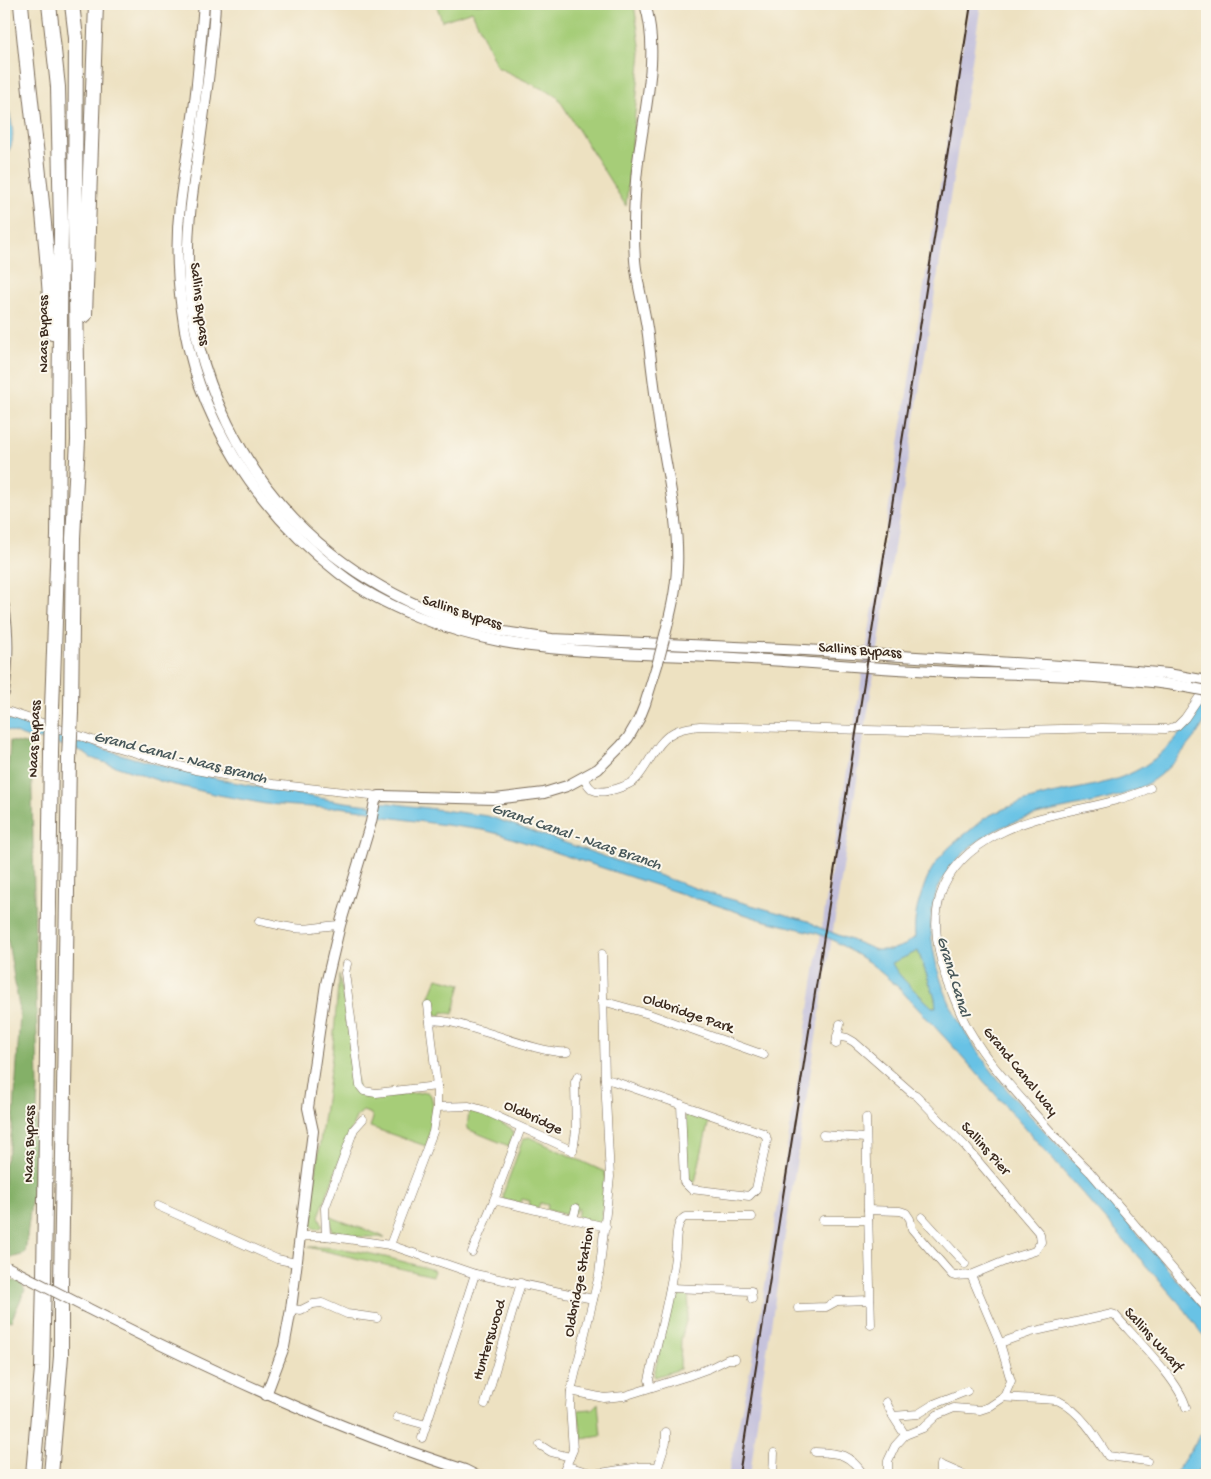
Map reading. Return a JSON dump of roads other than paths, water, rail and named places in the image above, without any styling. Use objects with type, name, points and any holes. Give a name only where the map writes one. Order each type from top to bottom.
[{"type":"highway","points":[[21,4],[49,285],[58,536]]},
{"type":"highway","name":"Naas Bypass","points":[[33,1475],[42,1368],[51,753],[58,536],[61,226],[58,87],[49,4]]},
{"type":"highway","points":[[51,1475],[61,1356],[72,538],[78,440],[75,218],[76,38],[72,4]]},
{"type":"highway","points":[[72,538],[84,349],[96,4]]},
{"type":"main road","name":"Sallins Bypass","points":[[204,4],[195,101],[178,234],[181,302],[188,348],[209,409],[244,471],[264,500],[290,531],[339,574],[381,599],[427,620],[499,642],[530,647],[631,654],[794,661],[950,672],[1038,674],[1135,681],[1207,691]]},
{"type":"main road","name":"Sallins Bypass","points":[[216,4],[188,222],[191,310],[200,349],[211,385],[225,418],[257,474],[309,534],[348,566],[390,591],[440,614],[493,630],[522,635],[571,640],[805,650],[1115,669],[1204,682]]},
{"type":"main road","points":[[266,1395],[284,1346],[291,1309],[313,1132],[308,1108],[326,984],[340,925],[377,799],[494,799],[544,793],[567,786],[584,778],[598,769],[621,746],[632,731],[645,704],[658,662],[673,602],[677,569],[677,548],[648,334],[635,262],[636,180],[651,63],[650,33],[645,4]]},
{"type":"main road","points":[[4,606],[7,669],[4,693]]},
{"type":"main road","points":[[5,1266],[155,1342],[266,1395],[475,1475]]},
{"type":"street","points":[[584,778],[588,786],[595,791],[608,791],[624,786],[636,779],[658,746],[667,737],[674,732],[700,726],[947,732],[1102,728],[1166,729],[1177,726],[1185,718],[1204,682]]},
{"type":"street","points":[[4,710],[101,743],[195,770],[273,784],[377,799]]},
{"type":"street","name":"Grand Canal Way","points":[[1150,788],[1119,800],[1025,822],[1006,829],[971,852],[950,874],[942,890],[936,908],[937,945],[944,973],[962,1017],[987,1058],[1068,1152],[1090,1172],[1207,1309]]},
{"type":"street","points":[[259,921],[298,928],[340,925]]},
{"type":"street","points":[[602,954],[605,1079],[681,1104],[763,1133],[767,1140],[756,1189],[749,1196],[691,1188],[684,1182],[681,1104]]},
{"type":"street","points":[[347,964],[345,974],[360,1086],[364,1091],[376,1093],[437,1086]]},
{"type":"street","name":"Oldbridge Park","points":[[602,1001],[649,1014],[764,1055]]},
{"type":"street","points":[[390,1245],[433,1132],[437,1107],[437,1086],[428,1005]]},
{"type":"street","points":[[430,1021],[436,1020],[459,1024],[532,1046],[567,1052]]},
{"type":"street","name":"Sallins Pier","points":[[840,1024],[837,1040],[847,1038],[854,1042],[912,1093],[916,1094],[966,1147],[1040,1234],[1040,1242],[1035,1251],[971,1275]]},
{"type":"street","name":"Oldbridge","points":[[437,1107],[469,1106],[483,1110],[573,1151],[576,1131],[575,1082],[578,1076]]},
{"type":"street","name":"Oldbridge Station","points":[[562,1475],[573,1450],[571,1392],[594,1299],[606,1227],[610,1177],[605,1079]]},
{"type":"street","points":[[866,1118],[871,1325]]},
{"type":"street","points":[[326,1236],[324,1208],[354,1129],[363,1119]]},
{"type":"street","points":[[472,1252],[521,1128]]},
{"type":"street","points":[[823,1135],[866,1138]]},
{"type":"street","points":[[573,1151],[582,1155]]},
{"type":"street","points":[[494,1200],[606,1227]]},
{"type":"street","points":[[158,1206],[277,1259],[296,1263]]},
{"type":"street","points":[[573,1219],[576,1208]]},
{"type":"street","points":[[868,1210],[900,1211],[906,1213],[910,1219],[912,1229],[953,1276],[971,1275],[1000,1343],[1011,1381],[1004,1397],[989,1407],[980,1410],[954,1408],[937,1415],[923,1428],[905,1435],[895,1446],[888,1461],[888,1475]]},
{"type":"street","points":[[651,1387],[649,1380],[670,1288],[676,1256],[678,1226],[682,1218],[752,1217]]},
{"type":"street","points":[[922,1217],[965,1264]]},
{"type":"street","points":[[823,1220],[868,1220]]},
{"type":"street","points":[[925,1244],[937,1233]]},
{"type":"street","points":[[300,1236],[326,1236],[390,1245],[475,1274],[594,1299]]},
{"type":"street","points":[[422,1438],[475,1274]]},
{"type":"street","name":"Hunterswood","points":[[485,1404],[521,1283]]},
{"type":"street","points":[[670,1288],[751,1291],[752,1299]]},
{"type":"street","points":[[798,1308],[826,1307],[837,1301],[870,1300]]},
{"type":"street","points":[[291,1309],[301,1310],[313,1304],[322,1303],[347,1314],[377,1318]]},
{"type":"street","name":"Sallins Wharf","points":[[1000,1343],[1031,1332],[1112,1314],[1115,1315],[1172,1381],[1183,1397],[1186,1407]]},
{"type":"street","points":[[571,1392],[604,1398],[624,1396],[703,1371],[728,1358],[735,1359]]},
{"type":"street","points":[[892,1416],[918,1414],[934,1404],[967,1391]]},
{"type":"street","points":[[1004,1397],[1058,1401],[1077,1414],[1095,1434],[1108,1456],[1147,1461]]},
{"type":"street","points":[[886,1402],[892,1416],[905,1435]]},
{"type":"street","points":[[397,1417],[426,1425]]},
{"type":"street","points":[[567,1466],[594,1474],[639,1467],[658,1467],[666,1442],[666,1432]]},
{"type":"street","points":[[540,1445],[551,1452],[570,1457]]},
{"type":"street","points":[[815,1452],[842,1454],[852,1461],[864,1475]]},
{"type":"street","points":[[773,1475],[774,1453]]},
{"type":"street","points":[[941,1475],[941,1465],[964,1475]]},
{"type":"street","points":[[1202,1475],[1207,1468]]},
{"type":"water","points":[[4,94],[11,118],[13,135],[12,143],[4,157]]},
{"type":"water","points":[[1207,691],[1208,708],[1204,722],[1173,763],[1161,774],[1133,791],[1112,798],[1055,810],[1021,820],[988,834],[960,857],[945,875],[933,902],[931,922],[935,958],[944,990],[958,1020],[975,1048],[1017,1102],[1101,1191],[1201,1307],[1207,1316],[1207,1341],[1186,1311],[959,1053],[898,987],[870,963],[833,940],[816,933],[762,920],[499,834],[483,830],[379,816],[378,812],[339,807],[266,804],[219,795],[166,783],[91,758],[81,751],[41,739],[31,739],[4,729],[4,719],[16,721],[81,744],[84,742],[181,771],[341,802],[379,806],[381,802],[488,816],[712,894],[808,921],[818,927],[876,950],[891,950],[905,945],[915,937],[915,922],[919,902],[929,874],[937,861],[952,845],[980,822],[993,814],[1020,803],[1117,779],[1140,769],[1176,739]],"holes":[[[918,951],[935,998],[936,1007],[932,1007],[904,980],[892,963]]]},
{"type":"water","points":[[1207,1425],[1207,1459],[1195,1475],[1174,1475]]},
{"type":"railway","points":[[739,1475],[971,4]]},
{"type":"water label","name":"Grand Canal - Naas Branch","points":[[180,759]]},
{"type":"water label","name":"Grand Canal - Naas Branch","points":[[576,838]]},
{"type":"water label","name":"Grand Canal","points":[[952,977]]}]
